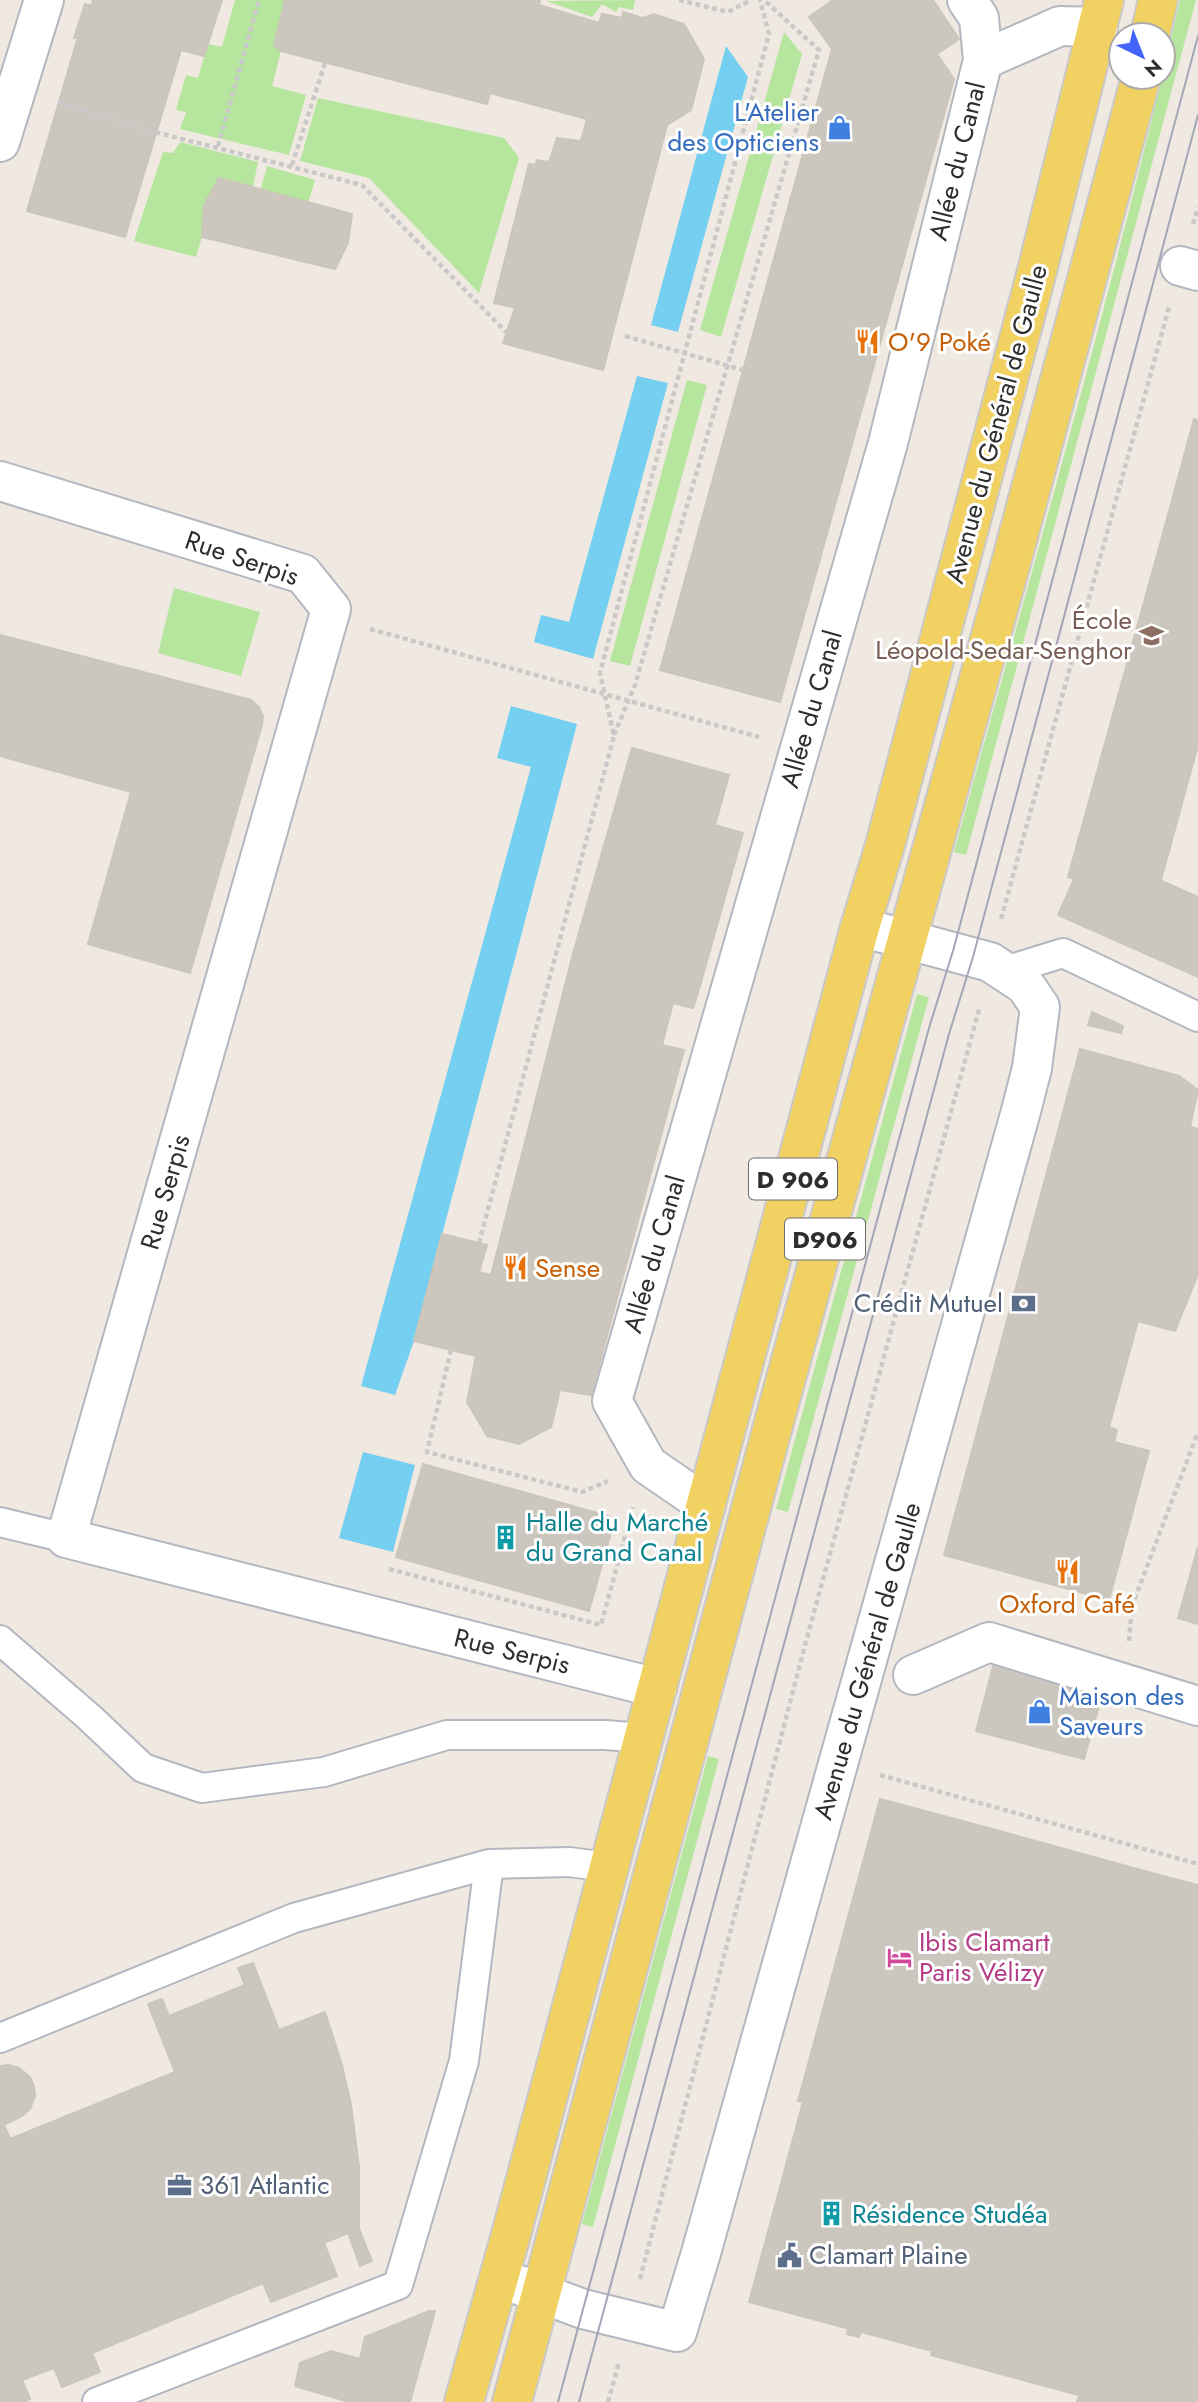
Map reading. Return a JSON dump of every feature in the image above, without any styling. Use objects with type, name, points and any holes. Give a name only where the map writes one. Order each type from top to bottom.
[{"type":"main road","points":[[1153,21],[1158,0]]},
{"type":"main road","name":"Avenue du Général de Gaulle","points":[[464,2402],[500,2278],[860,927],[884,849],[1034,285],[1101,13]]},
{"type":"main road","name":"Avenue du Général de Gaulle","points":[[512,2402],[1137,91]]},
{"type":"street","points":[[0,142],[44,0]]},
{"type":"street","points":[[967,0],[979,18],[983,60]]},
{"type":"street","name":"Allée du Canal","points":[[706,1505],[646,1466],[612,1401],[888,443],[983,60],[1060,26],[1101,13]]},
{"type":"street","name":"Rue Serpis","points":[[0,481],[303,573],[331,609],[66,1538],[657,1688]]},
{"type":"street","name":"Avenue du Général de Gaulle","points":[[500,2278],[583,2309],[677,2332],[839,1764],[1032,1068],[1040,1007],[1025,985],[998,967],[860,927]]},
{"type":"street","points":[[913,1675],[989,1642],[1198,1706]]},
{"type":"lane","points":[[998,967],[1063,953],[1198,1017]]},
{"type":"lane","points":[[0,1522],[66,1538]]},
{"type":"lane","points":[[0,1640],[143,1768],[202,1788],[324,1772],[447,1735],[605,1735],[643,1738]]},
{"type":"lane","points":[[0,2038],[294,1918],[489,1864],[569,1862],[608,1867]]},
{"type":"lane","points":[[97,2402],[398,2285],[464,2061],[489,1864]]},
{"type":"path","points":[[218,146],[259,0]]},
{"type":"path","points":[[679,0],[728,12],[751,0]]},
{"type":"path","points":[[614,736],[600,673],[769,34],[762,0]]},
{"type":"path","points":[[479,1243],[614,736],[629,701],[819,50],[762,0]]},
{"type":"path","points":[[292,165],[325,62]]},
{"type":"path","points":[[47,98],[151,131],[362,184],[507,332]]},
{"type":"path","points":[[608,2402],[805,1645],[978,1016],[998,967],[1189,269],[1198,207]]},
{"type":"path","points":[[625,336],[743,370]]},
{"type":"path","points":[[329,617],[800,749]]},
{"type":"path","points":[[451,1350],[428,1452],[582,1492],[646,1466]]},
{"type":"path","points":[[1125,1684],[1132,1606],[1198,1432]]},
{"type":"path","points":[[389,1569],[601,1625],[646,1466]]},
{"type":"path","points":[[839,1764],[1198,1864]]},
{"type":"green space","points":[[235,0],[288,0],[274,45],[281,51],[272,86],[306,95],[289,155],[180,129],[186,112],[176,110],[186,75],[198,78],[208,44],[222,47]]},
{"type":"green space","points":[[635,0],[633,10],[619,7],[616,12],[602,4],[592,17],[546,1]]},
{"type":"green space","points":[[1180,0],[1196,0],[1177,71],[1177,21]]},
{"type":"green space","points":[[784,32],[802,54],[721,337],[700,330]]},
{"type":"green space","points":[[1159,91],[1172,91],[966,855],[954,852],[1043,533]]},
{"type":"green space","points":[[318,98],[504,138],[519,158],[479,293],[369,178],[300,161]]},
{"type":"green space","points":[[180,142],[258,162],[253,187],[219,178],[204,205],[202,237],[196,257],[134,241],[163,152],[173,153]]},
{"type":"green space","points":[[267,166],[315,180],[308,203],[261,189]]},
{"type":"green space","points":[[687,380],[707,385],[630,666],[610,661]]},
{"type":"green space","points":[[174,588],[260,612],[241,676],[158,653]]},
{"type":"green space","points":[[917,994],[929,997],[788,1512],[776,1509]]},
{"type":"green space","points":[[708,1756],[719,1759],[593,2227],[582,2224]]},
{"type":"water","points":[[726,46],[748,77],[678,332],[651,325]]},
{"type":"water","points":[[637,376],[668,383],[593,659],[534,642],[541,615],[569,622]]},
{"type":"water","points":[[511,706],[577,724],[414,1341],[395,1395],[361,1386],[531,767],[497,758]]},
{"type":"water","points":[[363,1452],[415,1465],[393,1552],[339,1538]]},
{"type":"building","points":[[93,0],[222,0],[204,56],[181,50],[125,237],[27,211],[78,37],[74,38],[85,4],[91,6]]},
{"type":"building","points":[[285,0],[540,0],[539,5],[599,23],[602,14],[622,18],[623,12],[643,18],[654,14],[684,24],[704,59],[691,110],[667,125],[603,370],[503,343],[515,308],[494,303],[529,164],[535,165],[537,160],[549,162],[557,138],[581,141],[587,119],[490,93],[487,104],[281,51],[274,45]]},
{"type":"building","points":[[833,0],[933,0],[959,39],[937,54],[954,79],[780,702],[660,670],[832,49],[809,17]]},
{"type":"building","points":[[219,178],[352,214],[348,243],[335,269],[202,237],[204,205]]},
{"type":"building","points":[[1194,419],[1198,421],[1198,553],[1162,537]]},
{"type":"building","points":[[1162,537],[1198,553],[1198,745],[1161,880],[1088,848],[1074,879],[1068,877]]},
{"type":"building","points":[[0,635],[251,700],[259,707],[263,716],[262,725],[190,973],[88,944],[131,792],[0,756]]},
{"type":"building","points":[[632,748],[729,775],[715,825],[743,833],[700,986],[574,950]]},
{"type":"building","points":[[1088,848],[1198,897],[1198,977],[1058,915]]},
{"type":"building","points":[[574,950],[700,986],[693,1008],[673,1003],[662,1045],[684,1050],[591,1395],[560,1390],[551,1427],[519,1444],[487,1436],[467,1402],[476,1356],[414,1341],[442,1234],[487,1245],[479,1272],[491,1275]]},
{"type":"building","points":[[1092,1012],[1123,1026],[1121,1033],[1088,1025]]},
{"type":"building","points":[[1080,1049],[1179,1076],[1198,1090],[1190,1127],[1198,1129],[1198,1274],[1175,1331],[1138,1321],[1109,1427],[1117,1430],[1114,1442],[1149,1451],[1109,1600],[944,1555]]},
{"type":"building","name":"Halle du Marché du Grand Canal","points":[[423,1464],[615,1518],[589,1611],[396,1557]]},
{"type":"building","points":[[1198,1547],[1198,1624],[1178,1618]]},
{"type":"building","name":"Maison des Saveurs","points":[[994,1663],[1103,1692],[1084,1759],[976,1731]]},
{"type":"building","name":"Ibis Clamart Paris Vélizy","points":[[880,1799],[996,1830],[919,2114],[803,2083]]},
{"type":"building","points":[[996,1830],[1159,1875],[1130,1980],[1198,1999],[1198,2112],[1186,2158],[1198,2161],[1198,2325],[1177,2402],[1104,2402],[931,2355],[962,2243],[889,2224]]},
{"type":"building","points":[[1159,1875],[1198,1885],[1198,1999],[1130,1980]]},
{"type":"building","name":"361 Atlantic","points":[[253,1963],[279,2030],[325,2012],[342,2065],[351,2105],[359,2167],[359,2229],[372,2261],[360,2266],[348,2233],[324,2243],[337,2276],[271,2302],[263,2283],[92,2353],[100,2372],[62,2387],[54,2368],[22,2380],[30,2399],[24,2402],[0,2402],[0,2066],[19,2068],[30,2077],[34,2086],[35,2096],[30,2109],[4,2125],[10,2139],[175,2072],[148,2004],[162,1999],[169,2016],[245,1985],[238,1968]]},
{"type":"building","name":"Résidence Studéa","points":[[803,2083],[919,2114],[889,2224],[962,2243],[932,2351],[749,2302],[803,2102],[798,2101]]},
{"type":"building","points":[[1198,2112],[1198,2161],[1186,2158]]},
{"type":"building","points":[[435,2311],[410,2402],[349,2402],[295,2386],[300,2363],[331,2351],[360,2359],[365,2337]]},
{"type":"building","points":[[1198,2325],[1198,2402],[1177,2402]]},
{"type":"building","points":[[848,2329],[861,2332],[859,2337],[847,2334]]},
{"type":"building","points":[[1079,2395],[1104,2402],[1077,2402]]},
{"type":"tram line","points":[[558,2402],[929,1028],[953,951],[1198,36]]},
{"type":"tram line","points":[[579,2402],[949,1034],[973,957],[1198,115]]},
{"type":"place","name":"L'Atelier des Opticiens","points":[[839,127]]},
{"type":"place","name":"O'9 Poké","points":[[868,342]]},
{"type":"place","name":"École Léopold-Sedar-Senghor","points":[[1152,635]]},
{"type":"place","name":"Sense","points":[[515,1268]]},
{"type":"place","name":"Crédit Mutuel","points":[[1023,1303]]},
{"type":"place","name":"Halle du Marché du Grand Canal","points":[[506,1537]]},
{"type":"place","name":"Oxford Café","points":[[1067,1572]]},
{"type":"place","name":"Maison des Saveurs","points":[[1039,1711]]},
{"type":"place","name":"Ibis Clamart Paris Vélizy","points":[[899,1957]]},
{"type":"place","name":"361 Atlantic","points":[[180,2185]]},
{"type":"place","name":"Résidence Studéa","points":[[832,2214]]},
{"type":"place","name":"Clamart Plaine","points":[[789,2255]]}]
